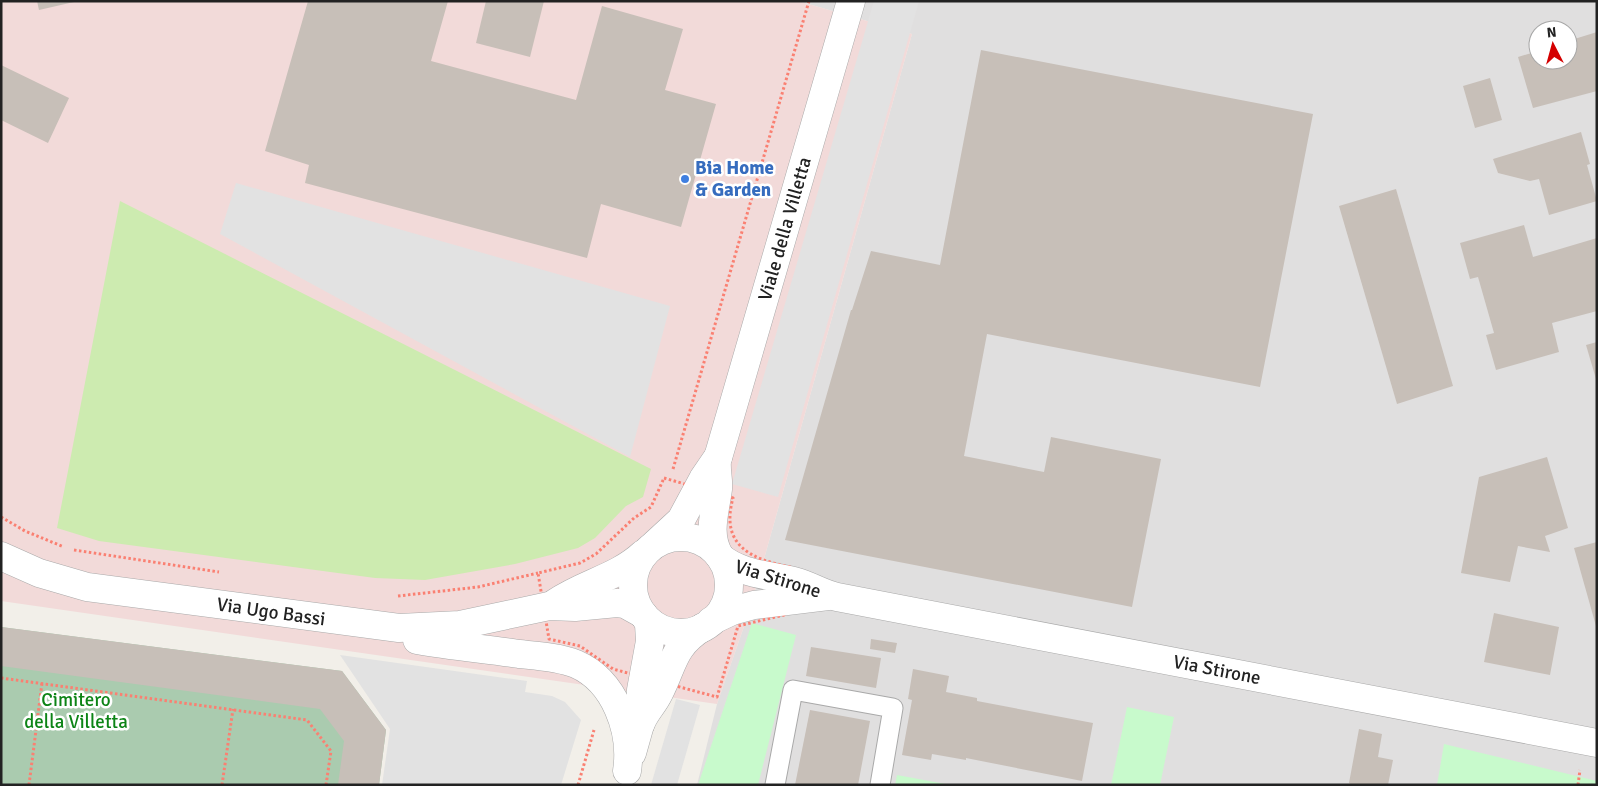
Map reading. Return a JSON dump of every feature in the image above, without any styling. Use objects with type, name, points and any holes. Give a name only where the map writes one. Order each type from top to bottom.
[{"type":"street","name":"Viale della Villetta","points":[[720,556],[715,548],[712,528],[718,489],[718,457],[851,1]]},
{"type":"street","name":"Viale della Villetta","points":[[649,549],[681,520],[703,479],[718,457]]},
{"type":"street","points":[[625,778],[640,727],[642,714],[641,690],[650,641],[649,624],[636,600],[633,580],[635,570],[649,549],[662,540],[683,536],[703,542],[720,556],[728,574],[728,595],[724,605],[707,624],[687,638],[676,652],[659,694],[648,710],[640,727]]},
{"type":"street","name":"Via Ugo Bassi","points":[[544,607],[572,592],[616,574],[649,549]]},
{"type":"street","name":"Via Ugo Bassi","points":[[1,556],[39,573],[87,587],[378,626],[419,628],[460,625],[544,607],[617,603],[631,606],[644,616]]},
{"type":"street","name":"Via Stirone","points":[[720,556],[727,563],[747,571],[795,582],[837,597],[1597,743]]},
{"type":"street","name":"Via Stirone","points":[[707,624],[732,611],[754,605],[837,597]]},
{"type":"street","points":[[644,616],[663,629],[673,632],[693,631],[707,624]]},
{"type":"street","points":[[378,626],[418,641],[548,648],[568,662],[583,668],[607,690],[620,713],[629,751],[625,778]]},
{"type":"lane","points":[[775,785],[793,690],[893,708],[880,785]]},
{"type":"path","points":[[670,479],[809,1]]},
{"type":"path","points":[[1,517],[42,539],[81,552],[220,572]]},
{"type":"path","points":[[392,597],[478,587],[538,573]]},
{"type":"path","points":[[1,678],[307,720],[330,751],[326,785]]},
{"type":"path","points":[[28,785],[42,683]]},
{"type":"path","points":[[222,785],[233,709]]},
{"type":"path","points":[[578,785],[596,723]]},
{"type":"shaded area","points":[[1,1],[798,1],[912,34],[749,612],[717,704],[1,601]]},
{"type":"shaded area","points":[[798,1],[1597,1],[1597,785],[697,785],[717,704],[749,612],[912,34]]},
{"type":"shaded area","points":[[874,1],[919,1],[778,497],[732,484]]},
{"type":"shaded area","points":[[236,183],[670,306],[630,457],[220,234]]},
{"type":"shaded area","points":[[340,655],[527,681],[525,692],[552,696],[565,702],[581,720],[561,785],[382,785],[390,729]]},
{"type":"shaded area","points":[[676,699],[700,705],[677,785],[651,785]]},
{"type":"green space","points":[[120,201],[651,469],[643,497],[626,506],[595,538],[578,548],[515,564],[425,580],[375,578],[99,541],[57,528]]},
{"type":"green space","points":[[752,623],[796,635],[758,785],[698,785]]},
{"type":"green space","name":"Cimitero della Villetta","points":[[1,627],[342,671],[386,730],[379,785],[1,785]]},
{"type":"green space","points":[[1127,707],[1174,717],[1160,785],[1111,785]]},
{"type":"green space","points":[[1444,744],[1597,781],[1597,785],[1437,785]]},
{"type":"green space","points":[[897,775],[951,785],[895,785]]},
{"type":"building","points":[[37,1],[74,1],[74,2],[39,10]]},
{"type":"building","points":[[308,1],[448,1],[431,61],[576,100],[602,6],[683,29],[665,90],[716,104],[681,227],[601,204],[587,258],[305,183],[309,165],[265,151]]},
{"type":"building","points":[[486,1],[544,1],[530,57],[476,43]]},
{"type":"building","points":[[1597,32],[1597,91],[1533,108],[1518,57],[1528,54],[1528,70],[1578,70],[1578,38]]},
{"type":"building","points":[[981,50],[1313,114],[1260,387],[987,334],[964,456],[1044,472],[1051,437],[1161,459],[1132,607],[785,540],[851,310],[871,251],[940,265]]},
{"type":"building","points":[[1,65],[69,98],[48,143],[1,120]]},
{"type":"building","points":[[1490,78],[1502,120],[1475,128],[1463,86]]},
{"type":"building","points":[[1581,132],[1590,164],[1587,165],[1597,201],[1549,215],[1539,179],[1530,181],[1498,173],[1493,159]]},
{"type":"building","points":[[1396,189],[1453,386],[1397,404],[1339,206]]},
{"type":"building","points":[[1524,225],[1533,257],[1597,238],[1597,311],[1552,323],[1559,352],[1496,370],[1486,335],[1494,333],[1478,277],[1470,279],[1460,243]]},
{"type":"building","points":[[1597,342],[1597,379],[1596,379],[1586,345]]},
{"type":"building","points":[[1547,457],[1568,528],[1545,536],[1550,552],[1518,546],[1510,582],[1461,573],[1479,477]]},
{"type":"building","points":[[1597,542],[1597,626],[1596,626],[1574,548]]},
{"type":"building","points":[[1494,613],[1559,627],[1550,675],[1484,662]]},
{"type":"building","points":[[1,627],[342,671],[386,730],[379,785],[338,785],[344,741],[320,709],[1,666]]},
{"type":"building","points":[[871,639],[897,643],[895,653],[870,649]]},
{"type":"building","points":[[811,647],[881,658],[876,688],[806,676]]},
{"type":"building","points":[[913,669],[949,676],[946,692],[977,698],[977,701],[1093,723],[1082,781],[966,758],[966,760],[932,754],[931,760],[902,755],[912,700],[908,699]]},
{"type":"building","points":[[810,710],[870,721],[858,785],[795,785]]},
{"type":"building","points":[[1359,729],[1382,734],[1378,757],[1393,760],[1388,785],[1352,785],[1349,783]]},
{"type":"place","name":"Bia Home & Garden","points":[[685,179]]}]
